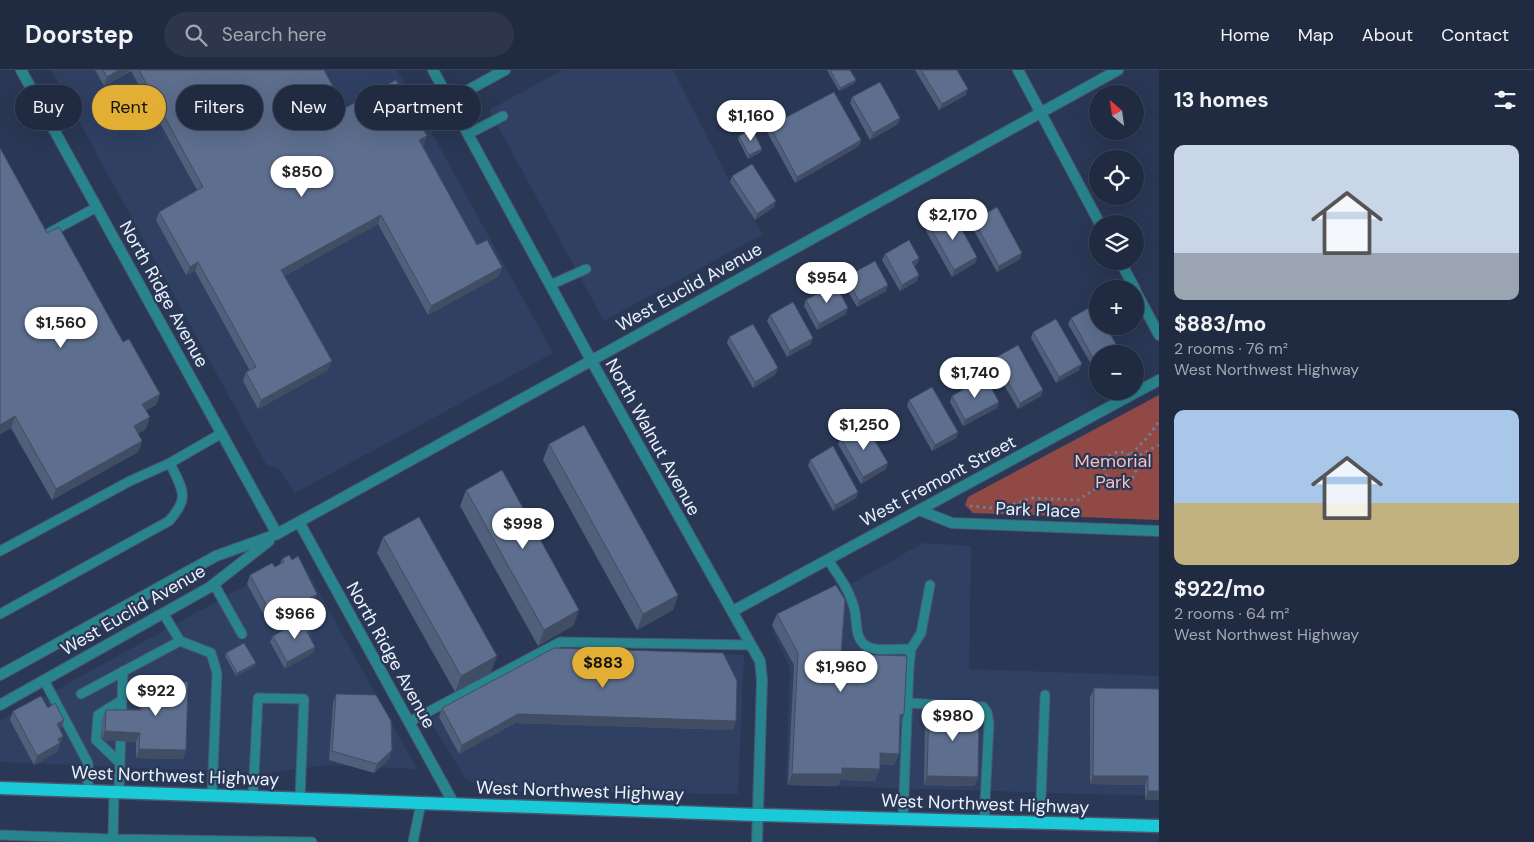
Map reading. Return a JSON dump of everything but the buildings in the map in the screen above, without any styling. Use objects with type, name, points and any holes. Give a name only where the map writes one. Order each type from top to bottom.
[{"type":"main road","name":"West Northwest Highway","points":[[0,788],[212,794],[758,815],[1159,826]]},
{"type":"street","name":"North Ridge Avenue","points":[[21,70],[277,534]]},
{"type":"street","name":"North Walnut Avenue","points":[[433,70],[442,85]]},
{"type":"street","points":[[478,85],[505,70]]},
{"type":"street","points":[[1018,70],[1095,215]]},
{"type":"street","name":"West Euclid Avenue","points":[[0,675],[216,556],[277,534],[1118,70]]},
{"type":"street","name":"North Walnut Avenue","points":[[466,130],[591,360],[760,661],[762,680],[757,842]]},
{"type":"street","points":[[1144,306],[1159,335]]},
{"type":"street","name":"West Fremont Street","points":[[733,611],[1159,380]]},
{"type":"street","name":"Park Place","points":[[919,510],[952,523],[1159,530]]},
{"type":"street","name":"North Ridge Avenue","points":[[299,522],[454,804]]},
{"type":"street","name":"West Euclid Avenue","points":[[0,705],[214,584],[277,534]]},
{"type":"lane","points":[[468,134],[503,116]]},
{"type":"lane","points":[[40,238],[97,207]]},
{"type":"lane","points":[[550,285],[586,269]]},
{"type":"lane","points":[[0,551],[130,481],[170,463],[222,433]]},
{"type":"lane","points":[[0,614],[169,521],[181,507],[183,491],[170,463]]},
{"type":"lane","points":[[828,560],[849,592],[855,610],[858,636],[864,644],[873,648],[911,648]]},
{"type":"lane","points":[[214,584],[242,634]]},
{"type":"lane","points":[[903,819],[911,648],[921,633],[930,585]]},
{"type":"lane","points":[[163,612],[180,641],[211,653],[217,673],[212,794]]},
{"type":"lane","points":[[81,694],[180,641]]},
{"type":"lane","points":[[409,722],[560,642],[751,645]]},
{"type":"lane","points":[[114,839],[120,762],[122,671]]},
{"type":"lane","points":[[44,680],[88,762],[88,790]]},
{"type":"lane","points":[[1040,823],[1045,695]]},
{"type":"lane","points":[[253,796],[258,698],[304,699],[300,798]]},
{"type":"lane","points":[[120,762],[96,740],[98,715],[122,700]]},
{"type":"lane","points":[[908,703],[983,707],[987,712],[989,724],[984,821]]},
{"type":"lane","points":[[412,842],[421,803]]},
{"type":"lane","points":[[0,835],[312,842]]},
{"type":"path","points":[[1131,454],[1148,437],[1159,421]]},
{"type":"path","points":[[1134,458],[1159,445]]},
{"type":"path","points":[[1120,451],[1131,454],[1137,468],[1133,478],[1119,484],[1109,480],[1104,470],[1104,464],[1110,455],[1120,451]]},
{"type":"path","points":[[970,506],[1003,509],[1030,498],[1045,497],[1061,501],[1078,500],[1109,480]]},
{"type":"shaded area","points":[[51,70],[397,70],[405,85],[355,85],[355,130],[430,130],[553,353],[295,493],[278,468],[266,464],[82,127],[82,85],[59,85]]},
{"type":"shaded area","points":[[563,70],[673,70],[730,182],[763,234],[604,321],[489,110]]},
{"type":"shaded area","points":[[923,543],[971,546],[969,669],[1159,676],[1159,796],[786,785],[790,668],[772,629]]},
{"type":"shaded area","points":[[299,556],[417,769],[327,765],[267,773],[0,762],[0,721]]},
{"type":"shaded area","points":[[558,649],[744,655],[738,794],[492,791],[465,778],[429,719]]},
{"type":"green space","name":"Memorial Park","points":[[1159,395],[1159,520],[973,513],[965,505],[968,497]]}]
